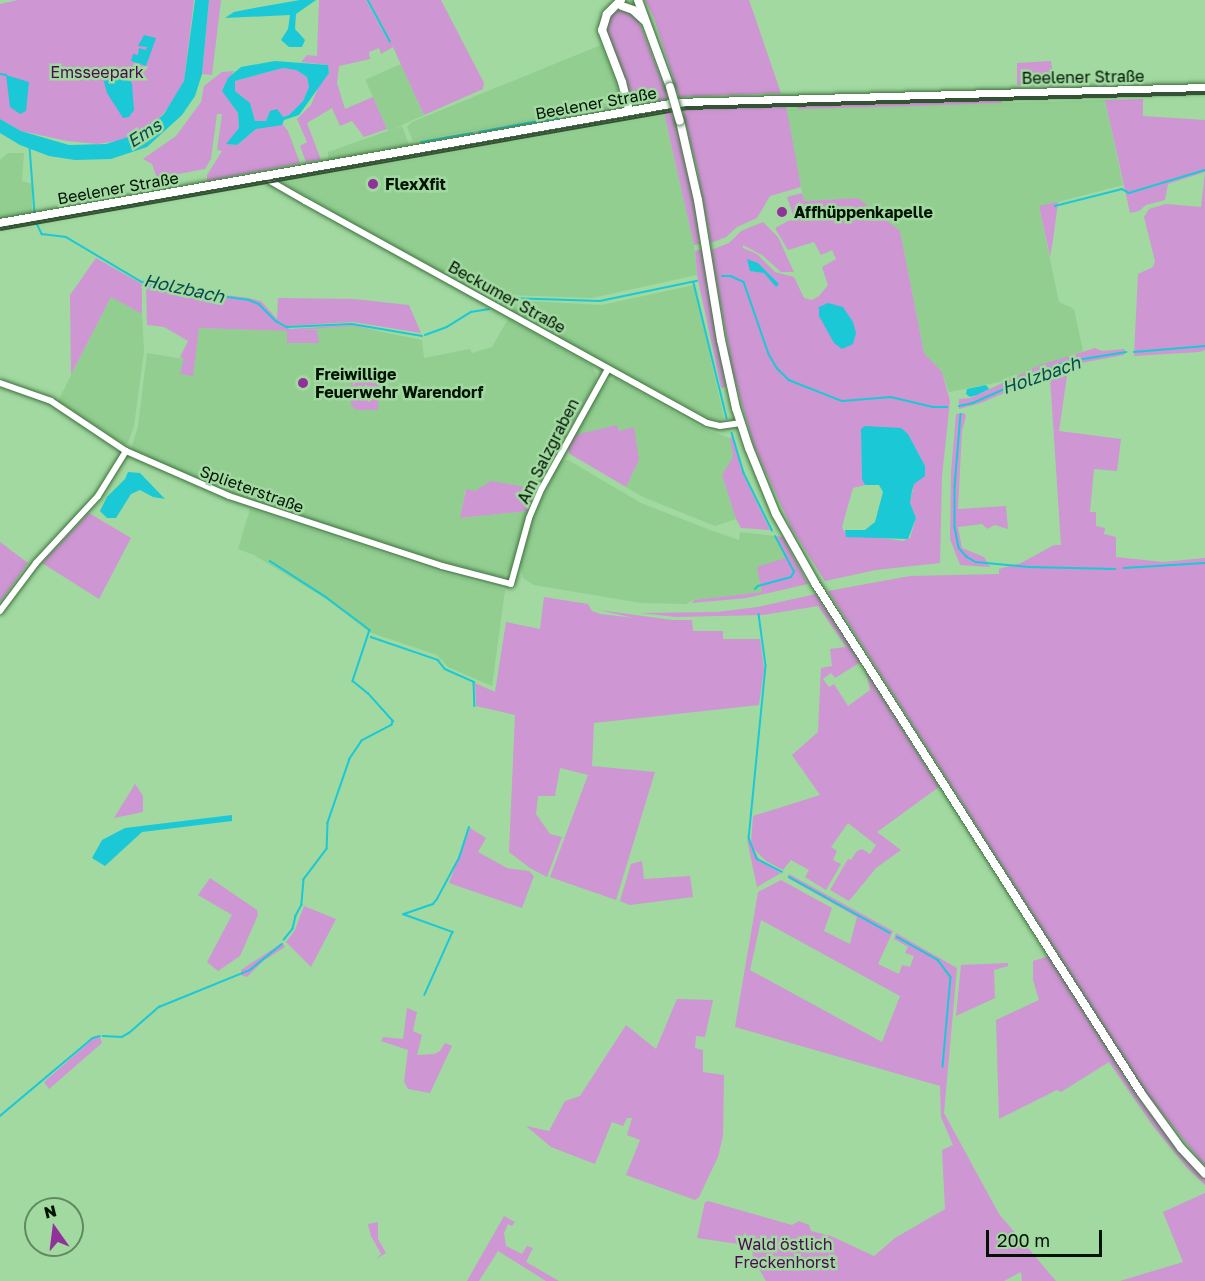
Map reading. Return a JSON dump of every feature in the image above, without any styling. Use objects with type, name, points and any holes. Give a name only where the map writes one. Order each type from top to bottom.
[{"type":"main road","points":[[629,110],[618,71],[603,34],[604,20],[611,9],[621,2],[636,0],[649,27],[680,121],[698,200],[728,375],[741,423],[771,503],[815,583],[1136,1084],[1176,1141],[1205,1173]]},
{"type":"main road","points":[[621,2],[636,12],[649,27]]},
{"type":"main road","name":"Beelener Straße","points":[[0,223],[629,110],[716,100],[1205,88]]},
{"type":"street","name":"Beckumer Straße","points":[[267,175],[270,181],[305,201],[706,423],[720,426],[741,423]]},
{"type":"street","name":"Am Salzgraben","points":[[511,584],[530,518],[542,488],[608,369]]},
{"type":"street","name":"Splieterstraße","points":[[0,383],[51,401],[126,451],[188,480],[278,514],[442,566],[511,584]]},
{"type":"street","points":[[0,611],[36,563],[98,496],[126,451]]},
{"type":"shaded area","points":[[601,45],[616,84],[620,100],[617,106],[413,141],[407,127],[412,122]]},
{"type":"shaded area","points":[[401,64],[424,115],[388,131],[365,80]]},
{"type":"shaded area","points":[[1205,93],[1205,95],[1191,96],[708,108],[664,113],[694,245],[697,275],[592,298],[507,295],[491,300],[279,181],[0,231],[0,228],[681,107]]},
{"type":"shaded area","points":[[1105,100],[1123,185],[1039,207],[1059,302],[1074,309],[1083,351],[1004,381],[949,392],[942,372],[924,353],[900,231],[858,198],[804,201],[785,109]]},
{"type":"shaded area","points":[[402,126],[409,145],[328,160],[328,152]]},
{"type":"shaded area","points":[[8,153],[24,153],[22,181],[32,184],[32,213],[0,219],[0,160]]},
{"type":"shaded area","points":[[694,285],[724,418],[720,419],[712,420],[498,304],[510,300],[602,305]]},
{"type":"shaded area","points":[[111,297],[142,314],[144,351],[134,426],[128,443],[124,444],[58,401]]},
{"type":"shaded area","points":[[508,319],[591,365],[596,373],[596,381],[539,485],[528,512],[511,569],[503,577],[440,561],[252,500],[205,483],[131,449],[138,427],[147,353],[184,359],[199,328],[287,331],[353,326],[422,340],[424,358],[470,349],[472,353],[492,347]],"holes":[[[317,330],[318,343],[287,342],[288,332]],[[465,490],[475,491],[527,511],[461,518]]]},
{"type":"shaded area","points":[[615,378],[704,429],[730,438],[733,457],[722,475],[736,519],[715,526],[643,497],[626,487],[639,460],[617,426],[575,435],[600,391],[608,381]]},
{"type":"shaded area","points":[[568,460],[641,503],[713,531],[739,540],[740,532],[775,536],[786,558],[762,592],[694,600],[686,604],[641,603],[534,585],[523,578],[520,562],[535,514],[560,461]]},
{"type":"shaded area","points":[[250,509],[440,572],[505,590],[492,686],[448,667],[437,655],[369,632],[326,599],[254,555],[238,549]]},
{"type":"green space","name":"Emsseepark","points":[[18,0],[194,0],[184,81],[176,97],[163,114],[143,132],[123,140],[98,144],[67,141],[21,131],[0,119],[0,4]]},
{"type":"green space","points":[[209,0],[221,0],[212,75],[202,74]]},
{"type":"green space","points":[[319,0],[366,0],[389,42],[369,0],[441,0],[484,83],[483,89],[424,115],[393,47],[381,54],[379,48],[369,52],[370,59],[339,66],[337,83],[345,109],[373,97],[387,129],[364,137],[352,121],[340,126],[332,108],[307,123],[321,160],[306,162],[300,146],[307,142],[297,119],[311,105],[320,83],[329,73],[328,65],[301,62],[307,55],[317,56]]},
{"type":"green space","points":[[645,0],[749,0],[781,93],[679,97],[654,18]]},
{"type":"green space","points":[[625,9],[637,17],[669,99],[638,103],[633,100],[606,33],[608,21],[614,12]]},
{"type":"green space","points":[[1051,61],[1053,75],[1079,79],[1077,83],[1071,86],[1017,85],[1017,63]]},
{"type":"green space","points":[[283,68],[296,70],[307,77],[309,87],[303,101],[289,115],[283,117],[270,111],[266,121],[255,121],[250,103],[235,91],[235,81]]},
{"type":"green space","points":[[234,71],[223,91],[238,113],[239,128],[227,144],[237,145],[256,129],[282,123],[288,131],[300,163],[207,181],[207,175],[222,151],[217,150],[222,114],[217,114],[211,159],[205,169],[157,178],[152,164],[143,159],[176,136],[201,102],[204,86],[222,72]]},
{"type":"green space","points":[[1143,99],[1143,116],[1205,120],[1205,172],[1168,184],[1165,200],[1146,205],[1139,211],[1130,213],[1105,100]]},
{"type":"green space","points":[[1002,100],[1002,103],[918,106],[798,109],[797,106]]},
{"type":"green space","points":[[786,106],[801,187],[770,196],[757,218],[737,227],[726,237],[711,243],[696,164],[682,110]]},
{"type":"green space","points":[[672,107],[672,109],[274,179],[274,178]]},
{"type":"green space","points":[[673,112],[694,200],[700,244],[694,245],[664,113]]},
{"type":"green space","points":[[1205,172],[1205,350],[1134,356],[1138,274],[1153,267],[1155,261],[1144,217],[1149,209],[1166,204],[1201,207]]},
{"type":"green space","points":[[802,193],[804,201],[858,198],[900,231],[924,353],[942,372],[950,401],[942,476],[940,563],[876,570],[825,581],[792,529],[754,446],[733,373],[711,250],[729,243],[741,231],[763,222],[778,237],[794,272],[781,272],[762,255],[743,245],[743,248],[757,254],[775,272],[794,277],[804,298],[812,300],[819,296],[828,285],[822,267],[836,259],[832,250],[821,255],[814,242],[788,250],[775,228],[794,218],[787,197]],"holes":[[[861,429],[908,434],[925,467],[925,475],[914,484],[910,503],[916,518],[910,538],[903,541],[845,533],[842,527],[853,488],[865,485],[862,474]]]},
{"type":"green space","points":[[1058,202],[1053,240],[1050,257],[1039,206]]},
{"type":"green space","points":[[702,249],[726,387],[721,388],[697,275],[695,251]]},
{"type":"green space","points":[[96,258],[142,284],[142,314],[111,297],[71,375],[70,295]]},
{"type":"green space","points":[[143,280],[191,291],[261,301],[277,319],[278,298],[354,299],[409,305],[421,333],[353,322],[288,326],[289,329],[353,325],[383,332],[353,326],[300,330],[317,330],[319,343],[287,343],[287,331],[199,328],[193,376],[180,374],[184,359],[180,357],[188,341],[164,327],[147,325],[146,286]]},
{"type":"green space","points":[[1095,348],[1102,351],[1125,349],[1124,355],[1065,366],[981,403],[959,409],[959,399],[971,398],[1040,365]]},
{"type":"green space","points":[[1068,369],[1059,431],[1121,439],[1117,471],[1094,469],[1090,512],[1096,512],[1096,526],[1105,528],[1104,534],[1116,537],[1116,557],[1163,562],[1205,558],[1205,1166],[1145,1092],[828,591],[910,576],[999,574],[999,569],[1021,563],[1054,545],[1061,545],[1050,377]]},
{"type":"green space","points":[[357,373],[379,385],[378,410],[356,410],[351,405],[351,379]]},
{"type":"green space","points":[[964,413],[966,416],[962,431],[958,509],[1006,506],[1008,529],[995,525],[987,529],[982,524],[958,527],[962,548],[984,557],[990,567],[960,565],[950,539],[951,472],[956,414]]},
{"type":"green space","points":[[617,425],[619,431],[634,427],[639,460],[626,487],[570,454],[568,449],[575,435]]},
{"type":"green space","points":[[732,437],[744,476],[770,530],[741,528],[736,519],[722,475],[733,457],[730,438]]},
{"type":"green space","points":[[491,481],[536,489],[527,511],[460,518],[466,489],[475,491]]},
{"type":"green space","points":[[89,513],[131,538],[99,599],[42,563]]},
{"type":"green space","points":[[775,536],[783,537],[808,584],[747,598],[692,603],[694,600],[762,592],[757,567],[785,558]]},
{"type":"green space","points":[[0,542],[28,563],[0,602]]},
{"type":"green space","points":[[816,594],[861,662],[835,678],[831,673],[823,679],[829,687],[834,684],[848,706],[870,690],[866,671],[939,787],[877,832],[901,850],[876,868],[849,901],[830,890],[848,859],[851,860],[857,851],[862,849],[870,854],[876,845],[848,823],[831,847],[837,851],[833,860],[841,864],[826,890],[805,877],[809,870],[791,860],[783,870],[766,861],[754,849],[759,859],[781,873],[757,887],[747,840],[751,843],[753,816],[820,795],[792,755],[818,732],[821,668],[832,666],[830,649],[846,647],[818,606],[763,615],[676,617],[641,613],[718,612],[757,607]]},
{"type":"green space","points":[[544,597],[588,604],[592,611],[600,614],[634,618],[599,610],[672,620],[692,620],[693,631],[723,631],[723,639],[760,639],[764,669],[759,705],[594,723],[592,766],[655,772],[616,900],[550,877],[588,775],[560,768],[555,796],[538,796],[536,814],[550,834],[562,837],[547,877],[530,868],[509,852],[515,715],[476,706],[475,683],[495,692],[506,622],[540,629]]},
{"type":"green space","points":[[135,784],[143,796],[143,812],[114,818]]},
{"type":"green space","points":[[470,828],[486,838],[478,852],[507,868],[529,871],[534,876],[522,908],[449,883]]},
{"type":"green space","points":[[642,861],[644,879],[690,876],[693,897],[630,905],[620,901],[631,864]]},
{"type":"green space","name":"Wald östlich Freckenhorst","points":[[789,874],[893,931],[878,964],[899,974],[902,965],[910,967],[914,956],[905,953],[908,947],[894,939],[896,933],[957,968],[944,1113],[999,1214],[1056,1281],[1022,1281],[1021,1272],[1004,1281],[766,1281],[753,1259],[752,1246],[697,1238],[705,1202],[708,1201],[792,1225],[799,1221],[809,1225],[811,1231],[831,1236],[874,1256],[895,1238],[945,1209],[942,1150],[953,1145],[941,1117],[940,1086],[735,1027],[758,892],[781,880],[832,908],[824,931],[850,944],[857,917],[788,878]],"holes":[[[761,920],[900,996],[882,1042],[750,970]]]},
{"type":"green space","points":[[210,878],[257,910],[258,915],[240,956],[218,971],[207,962],[232,915],[198,895]]},
{"type":"green space","points":[[304,906],[336,919],[311,967],[286,942],[295,930]]},
{"type":"green space","points":[[282,943],[285,947],[263,961],[247,977],[241,975],[241,970]]},
{"type":"green space","points":[[1049,956],[1146,1108],[1205,1177],[1205,1185],[1187,1168],[1153,1126],[1109,1062],[1061,1092],[1057,1090],[999,1119],[996,1020],[1039,1000],[1033,980],[1033,961]]},
{"type":"green space","points":[[1008,963],[1008,966],[994,970],[995,998],[956,1016],[961,965]]},
{"type":"green space","points":[[677,999],[713,1000],[705,1037],[696,1036],[695,1048],[703,1050],[703,1072],[724,1075],[723,1136],[718,1157],[699,1197],[695,1200],[626,1175],[640,1140],[627,1135],[632,1118],[627,1118],[623,1126],[612,1122],[595,1164],[551,1147],[526,1126],[549,1131],[565,1101],[580,1096],[626,1025],[656,1049]]},
{"type":"green space","points":[[407,1008],[417,1012],[413,1031],[422,1035],[417,1055],[434,1054],[440,1051],[445,1043],[452,1046],[430,1093],[408,1089],[404,1082],[408,1050],[381,1041],[383,1037],[403,1039]]},
{"type":"green space","points":[[100,1037],[102,1043],[49,1089],[44,1082],[93,1039]]},
{"type":"green space","points":[[1205,1193],[1205,1281],[1120,1281],[1183,1262],[1163,1212]]},
{"type":"green space","points":[[504,1216],[515,1222],[512,1226],[508,1224],[504,1233],[506,1246],[522,1254],[527,1246],[533,1248],[526,1262],[559,1281],[546,1281],[498,1251],[479,1281],[467,1281]]},
{"type":"green space","points":[[378,1222],[378,1239],[386,1253],[376,1259],[381,1254],[371,1236],[368,1224]]},
{"type":"water","name":"Ems","points":[[195,0],[209,0],[202,74],[195,96],[182,115],[147,147],[111,159],[75,160],[49,156],[20,145],[0,133],[0,119],[21,131],[69,145],[106,144],[144,132],[164,114],[184,81]]},
{"type":"water","points":[[300,0],[316,0],[296,14],[295,29],[305,40],[302,47],[289,47],[281,40],[288,29],[290,15],[225,18],[234,12]]},
{"type":"water","points":[[144,35],[156,38],[146,66],[131,61],[133,54],[138,55],[139,48],[146,50],[147,47],[138,46]]},
{"type":"water","points":[[275,61],[328,65],[329,73],[299,115],[284,120],[282,125],[256,129],[237,145],[226,144],[239,128],[238,113],[222,91],[228,78],[241,67]],"holes":[[[283,68],[296,70],[307,77],[309,87],[303,101],[289,115],[283,117],[277,109],[270,111],[266,121],[255,121],[250,103],[235,91],[235,81]]]},
{"type":"water","points":[[107,69],[127,74],[132,84],[134,110],[129,117],[123,118],[107,93],[103,78]]},
{"type":"water","points":[[6,75],[29,82],[26,111],[20,114],[10,107]]},
{"type":"water","points":[[747,259],[758,263],[779,284],[776,287],[764,273],[750,271]]},
{"type":"water","points":[[828,303],[843,307],[853,322],[856,333],[853,344],[842,349],[834,343],[819,316],[819,307]]},
{"type":"water","points":[[986,385],[989,389],[977,395],[970,397],[966,394],[967,389]]},
{"type":"water","points":[[865,426],[901,428],[908,434],[925,466],[925,476],[914,484],[912,491],[910,503],[916,518],[908,539],[846,537],[845,530],[865,530],[875,522],[883,492],[879,485],[865,485],[862,479],[861,429]]},
{"type":"water","points":[[128,472],[140,473],[165,499],[153,497],[140,490],[131,494],[116,518],[107,518],[100,511],[107,497],[125,479]]},
{"type":"water","points":[[232,815],[232,821],[142,832],[105,866],[92,858],[102,840],[125,828]]},
{"type":"waterway","points":[[368,0],[390,41]]},
{"type":"waterway","points":[[0,74],[6,75]]},
{"type":"waterway","points":[[479,132],[561,117]]},
{"type":"waterway","points":[[421,142],[472,133]]},
{"type":"waterway","name":"Holzbach","points":[[30,147],[35,214]]},
{"type":"waterway","points":[[1055,206],[1122,189],[1129,193],[1205,170]]},
{"type":"waterway","name":"Holzbach","points":[[35,219],[42,234],[66,237],[142,282],[167,289],[249,300],[259,304],[276,321],[287,327],[352,324],[422,336]]},
{"type":"waterway","name":"Holzbach","points":[[722,276],[731,276],[744,282],[769,354],[777,368],[789,380],[842,401],[891,397],[933,407],[947,407]]},
{"type":"waterway","name":"Holzbach","points":[[496,301],[509,298],[600,301],[697,281]]},
{"type":"waterway","points":[[694,283],[727,418]]},
{"type":"waterway","name":"Holzbach","points":[[425,335],[447,327],[471,312],[489,309]]},
{"type":"waterway","name":"Holzbach","points":[[1134,352],[1205,346]]},
{"type":"waterway","name":"Holzbach","points":[[959,406],[973,403],[1065,362],[1126,352]]},
{"type":"waterway","points":[[961,414],[955,487],[955,527],[959,548],[967,557],[976,562],[1029,567],[1115,569]]},
{"type":"waterway","points":[[732,433],[744,473],[772,530]]},
{"type":"waterway","points":[[755,589],[758,586],[791,577],[794,572],[775,537]]},
{"type":"waterway","points":[[270,561],[326,597],[370,630],[353,681],[368,693],[393,721],[392,725],[362,741],[350,759],[328,823],[327,849],[304,880],[302,905],[293,929],[284,940]]},
{"type":"waterway","points":[[1124,568],[1205,563]]},
{"type":"waterway","points":[[759,614],[766,666],[749,838],[757,859],[782,872]]},
{"type":"waterway","points":[[371,637],[438,660],[445,669],[474,682],[475,706]]},
{"type":"waterway","points":[[404,914],[433,904],[437,899],[459,858],[469,828]]},
{"type":"waterway","points":[[789,877],[890,933]]},
{"type":"waterway","points":[[403,914],[453,932],[425,995]]},
{"type":"waterway","points":[[897,937],[938,960],[951,977],[943,1067]]},
{"type":"waterway","points":[[103,1036],[122,1037],[159,1007],[250,970],[282,944]]},
{"type":"waterway","points":[[0,1116],[93,1038],[100,1036]]},
{"type":"railway","points":[[0,229],[686,108],[1205,93]]},
{"type":"place","name":"FlexXfit","points":[[373,184]]},
{"type":"place","name":"Affhüppenkapelle","points":[[782,212]]},
{"type":"place","name":"Freiwillige Feuerwehr Warendorf","points":[[303,383]]}]
